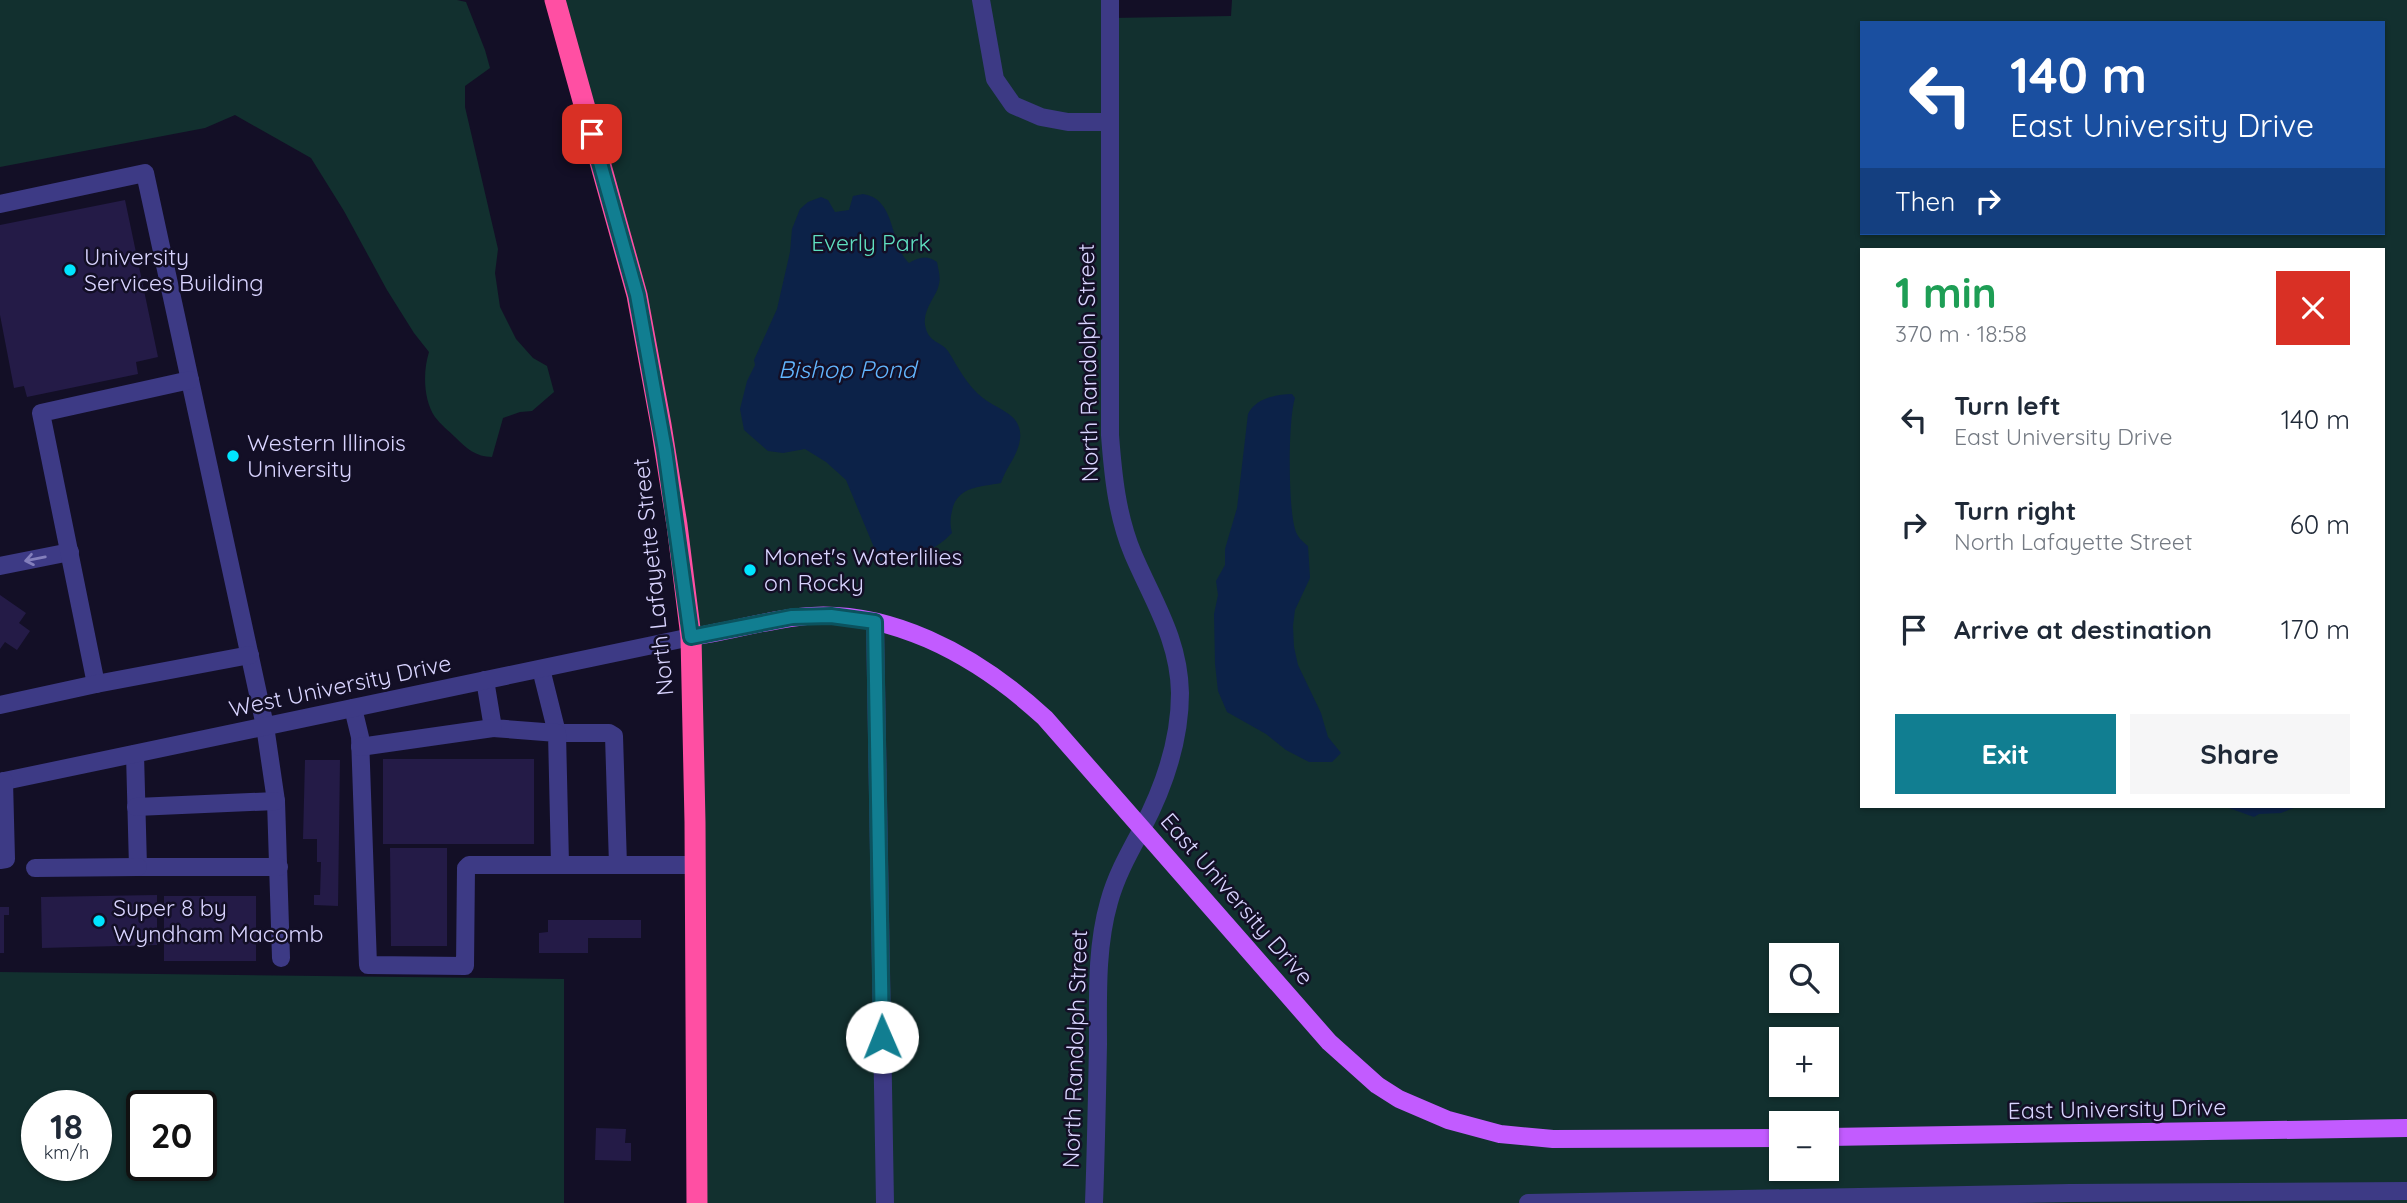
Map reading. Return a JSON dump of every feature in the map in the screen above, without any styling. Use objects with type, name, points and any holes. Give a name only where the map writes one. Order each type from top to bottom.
[{"type":"highway","name":"North Lafayette Street","points":[[555,0],[637,295],[665,450],[691,637],[696,865],[697,1203]]},
{"type":"main road","name":"East University Drive","points":[[691,637],[792,617],[831,616],[875,622],[939,644],[984,669],[1045,718],[1329,1042],[1377,1085],[1423,1110],[1474,1128],[1526,1138],[1769,1138]]},
{"type":"main road","name":"East University Drive","points":[[1839,1137],[2407,1128]]},
{"type":"street","points":[[981,0],[995,79],[1013,105],[1041,117],[1068,122],[1110,122]]},
{"type":"street","name":"North Randolph Street","points":[[1094,1203],[1098,996],[1102,932],[1118,875],[1173,757],[1180,691],[1174,652],[1163,614],[1132,553],[1114,482],[1110,435],[1110,0]]},
{"type":"street","points":[[0,204],[145,173],[265,726],[275,802],[281,958]]},
{"type":"street","points":[[96,684],[41,413],[190,380]]},
{"type":"street","points":[[0,566],[70,552]]},
{"type":"street","points":[[875,622],[884,1203]]},
{"type":"street","name":"West University Drive","points":[[2,781],[691,637]]},
{"type":"street","points":[[0,705],[250,654]]},
{"type":"street","points":[[541,668],[557,733],[561,864]]},
{"type":"street","points":[[485,680],[493,728]]},
{"type":"street","points":[[353,708],[360,747],[368,965],[465,966],[466,868],[469,865],[696,865]]},
{"type":"street","points":[[360,747],[493,728],[557,733],[609,733],[614,736],[618,865]]},
{"type":"street","points":[[135,754],[138,867]]},
{"type":"street","points":[[0,860],[6,859],[2,781]]},
{"type":"street","points":[[136,807],[275,802]]},
{"type":"street","points":[[35,868],[279,867]]},
{"type":"street","points":[[1528,1203],[2056,1193],[2407,1191]]},
{"type":"green space","points":[[0,0],[466,2],[490,68],[465,86],[465,107],[498,249],[495,273],[500,307],[516,339],[533,358],[547,366],[554,392],[532,411],[503,418],[492,457],[476,454],[463,445],[439,422],[428,402],[425,385],[429,352],[387,290],[344,211],[311,158],[235,115],[205,128],[0,167]]},
{"type":"green space","name":"Everly Park","points":[[556,0],[1111,0],[1111,18],[1231,16],[1232,0],[2407,0],[2407,1203],[697,1203],[692,659],[661,425]]},
{"type":"green space","points":[[0,972],[564,979],[564,1203],[0,1203]]},
{"type":"water","name":"Bishop Pond","points":[[863,194],[882,204],[898,245],[909,263],[923,258],[937,262],[940,282],[925,316],[928,334],[948,351],[972,388],[1014,418],[1020,431],[1017,451],[1001,483],[970,489],[959,497],[952,511],[952,533],[945,540],[920,554],[881,561],[846,480],[826,462],[805,449],[783,453],[768,451],[744,430],[740,409],[747,381],[755,365],[754,360],[777,309],[790,252],[792,229],[800,209],[808,202],[821,197],[828,200],[835,212],[849,210],[853,196]]},
{"type":"water","points":[[1292,394],[1295,398],[1290,443],[1291,502],[1296,532],[1308,546],[1310,578],[1295,610],[1294,647],[1298,665],[1321,713],[1328,737],[1341,753],[1332,762],[1309,762],[1227,712],[1218,691],[1215,664],[1214,614],[1218,595],[1216,581],[1225,565],[1225,549],[1237,508],[1248,414],[1267,398]]},
{"type":"water","points":[[2229,808],[2294,808],[2281,813],[2259,814],[2254,817]]},
{"type":"building","name":"University Services Building","points":[[125,200],[158,357],[136,362],[138,374],[27,397],[24,386],[14,388],[0,315],[0,225]]},
{"type":"building","points":[[0,595],[26,613],[19,623],[30,631],[17,650],[5,642],[0,649]]},
{"type":"building","points":[[383,759],[534,759],[534,844],[383,844]]},
{"type":"building","points":[[305,760],[340,760],[338,906],[314,905],[314,895],[320,895],[321,862],[317,862],[317,839],[303,839]]},
{"type":"building","points":[[390,848],[447,848],[447,946],[391,946]]},
{"type":"building","name":"Super 8 by Wyndham Macomb","points":[[157,895],[157,945],[42,948],[41,897]]},
{"type":"building","points":[[164,896],[256,896],[256,961],[164,961]]},
{"type":"building","points":[[0,907],[9,907],[9,915],[4,915],[4,953],[0,953]]},
{"type":"building","points":[[548,920],[641,920],[641,938],[588,938],[588,953],[539,953],[539,933],[548,932]]},
{"type":"building","points":[[596,1128],[626,1129],[625,1143],[631,1143],[631,1161],[595,1160]]},
{"type":"place","name":"University Services Building","points":[[70,270]]},
{"type":"place","name":"Western Illinois University","points":[[233,456]]},
{"type":"place","name":"Monet's Waterlilies on Rocky","points":[[750,570]]},
{"type":"place","name":"Super 8 by Wyndham Macomb","points":[[99,921]]},
{"type":"route","points":[[592,134],[637,295],[659,410],[691,637],[792,617],[831,616],[875,622],[882,1037]]}]
